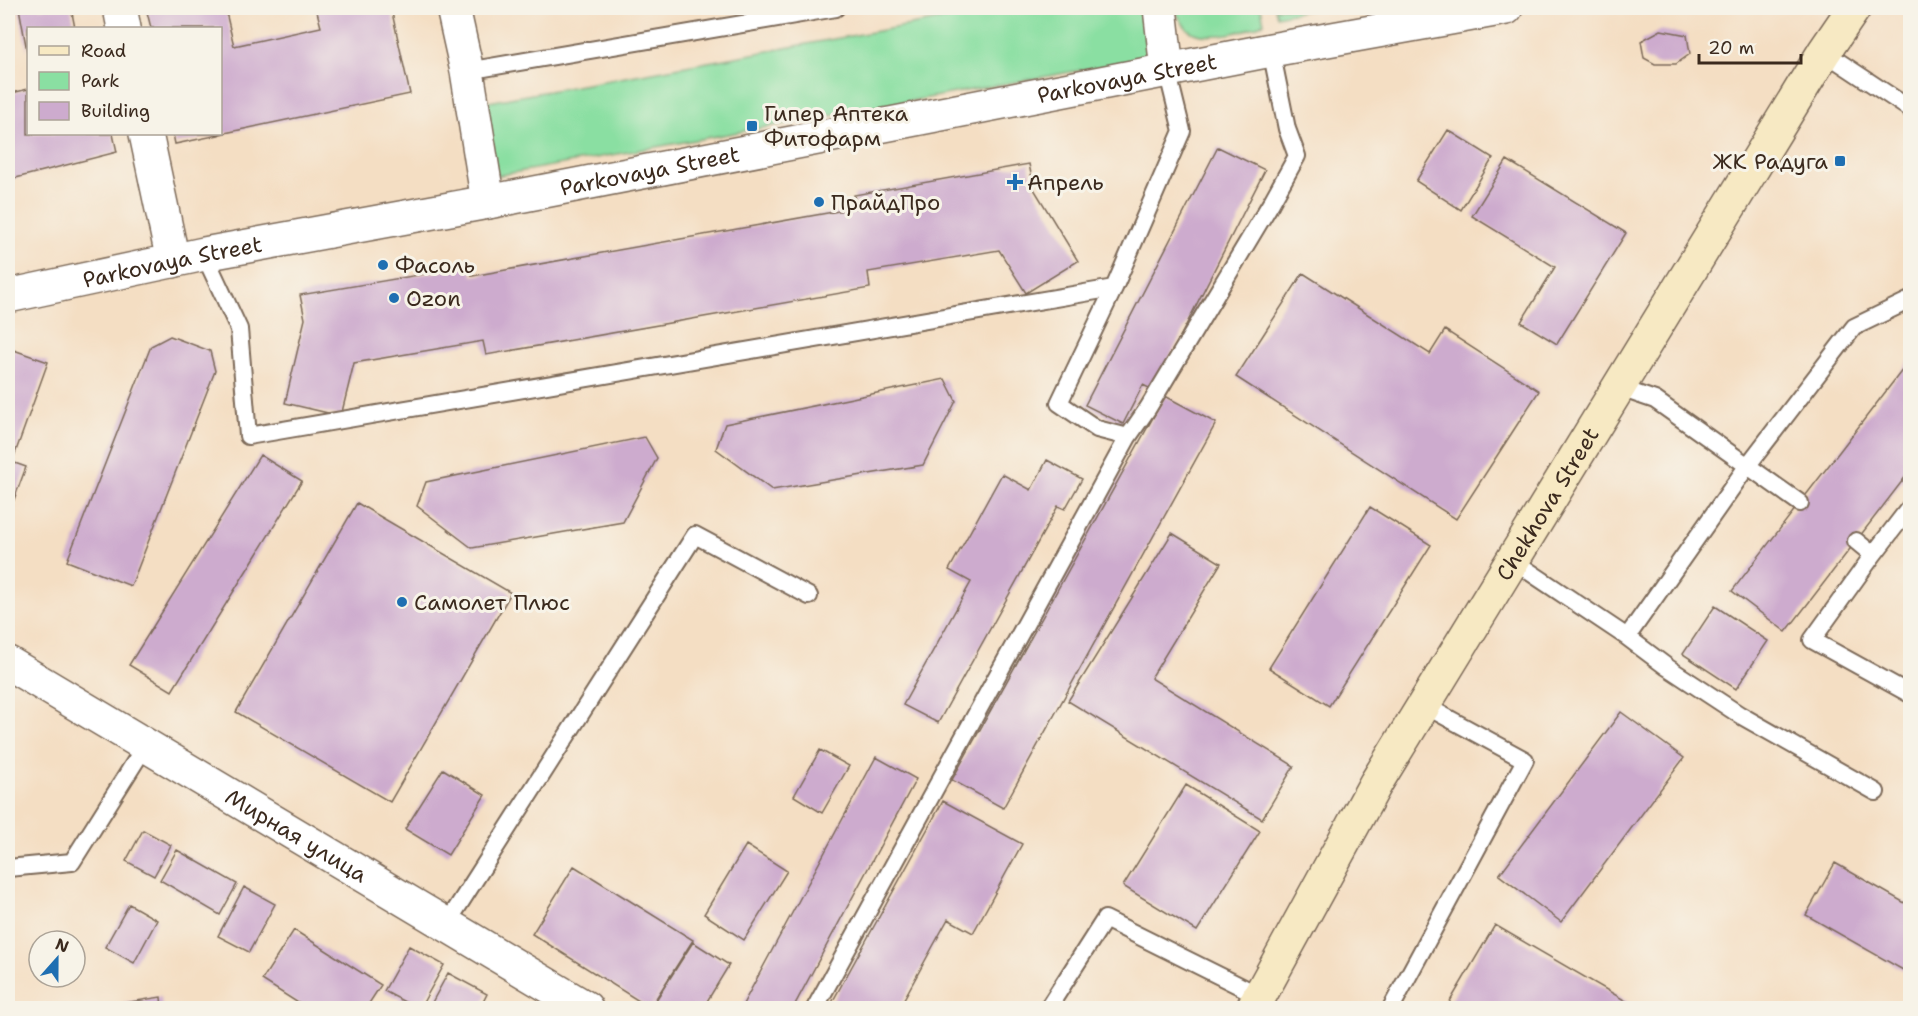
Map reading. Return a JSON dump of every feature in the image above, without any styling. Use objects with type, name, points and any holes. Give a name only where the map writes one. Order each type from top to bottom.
[{"type":"main road","name":"Chekhova Street","points":[[1256,1002],[1376,783],[1824,51],[1854,8]]},
{"type":"street","points":[[120,8],[124,27]]},
{"type":"street","points":[[453,8],[467,71],[488,202]]},
{"type":"street","points":[[1160,8],[1167,69]]},
{"type":"street","name":"Parkovaya Street","points":[[8,296],[189,257],[488,202],[1167,69],[1506,8]]},
{"type":"street","points":[[146,135],[189,257]]},
{"type":"street","name":"Мирная улица","points":[[8,663],[586,1008]]},
{"type":"lane","points":[[467,71],[836,8]]},
{"type":"lane","points":[[815,1008],[1128,437],[1148,408],[1297,156],[1287,129],[1271,50]]},
{"type":"lane","points":[[1824,51],[1911,109]]},
{"type":"lane","points":[[1128,437],[1097,429],[1059,403],[1114,288],[1182,131],[1167,69]]},
{"type":"lane","points":[[189,257],[238,329],[248,436],[1114,288]]},
{"type":"lane","points":[[1627,637],[1748,465],[1854,327],[1911,300]]},
{"type":"lane","points":[[1617,387],[1655,400],[1800,503]]},
{"type":"lane","points":[[1911,507],[1812,640],[1911,694]]},
{"type":"lane","points":[[446,926],[695,535],[809,596]]},
{"type":"lane","points":[[1856,541],[1874,555]]},
{"type":"lane","points":[[1512,560],[1740,715],[1876,792]]},
{"type":"lane","points":[[1391,1008],[1525,760],[1424,705]]},
{"type":"lane","points":[[8,868],[72,862],[145,746]]},
{"type":"lane","points":[[1048,1008],[1105,919],[1256,1002]]},
{"type":"green space","points":[[1004,8],[1148,8],[1154,57],[496,176],[483,103]]},
{"type":"green space","points":[[1174,8],[1261,8],[1264,23],[1230,34],[1202,35],[1187,29]]},
{"type":"green space","points":[[1275,8],[1318,8],[1277,16]]},
{"type":"building","points":[[19,8],[71,8],[75,27],[27,27],[27,51]]},
{"type":"building","points":[[146,8],[225,8],[234,46],[321,27],[316,8],[391,8],[410,94],[222,134],[222,27],[151,27]]},
{"type":"building","points":[[1661,30],[1687,35],[1690,54],[1676,64],[1655,64],[1644,58],[1641,41]]},
{"type":"building","points":[[27,89],[27,135],[113,135],[117,152],[8,180],[8,94]]},
{"type":"building","points":[[1448,130],[1493,158],[1461,210],[1416,181]]},
{"type":"building","points":[[173,135],[219,135],[175,144]]},
{"type":"building","points":[[1218,147],[1265,170],[1153,390],[1143,385],[1123,424],[1085,405]]},
{"type":"building","points":[[1507,160],[1626,233],[1557,344],[1521,322],[1555,267],[1472,216]]},
{"type":"building","points":[[1029,164],[1034,189],[1078,261],[1026,293],[999,250],[868,272],[870,288],[486,355],[483,341],[354,363],[341,416],[285,403],[305,319],[300,295],[471,266],[472,276],[856,208],[854,195]]},
{"type":"building","points":[[1303,273],[1430,354],[1445,330],[1539,391],[1456,519],[1236,377]]},
{"type":"building","points":[[170,336],[210,351],[215,371],[131,586],[67,561],[151,346]]},
{"type":"building","points":[[8,348],[48,362],[12,462],[26,467],[8,516]]},
{"type":"building","points":[[1910,360],[1910,471],[1786,632],[1732,591]]},
{"type":"building","points":[[945,379],[956,401],[923,465],[772,490],[716,449],[725,424]]},
{"type":"building","points":[[1165,396],[1216,423],[1003,808],[952,780]]},
{"type":"building","points":[[645,437],[657,458],[623,522],[472,548],[417,506],[426,482]]},
{"type":"building","points":[[260,455],[302,481],[172,691],[129,665]]},
{"type":"building","points":[[1047,460],[1082,479],[1065,509],[1058,506],[938,723],[903,705],[971,582],[949,570],[1002,474],[1031,490]]},
{"type":"building","points":[[357,503],[511,593],[390,802],[236,712]]},
{"type":"building","points":[[1370,507],[1431,545],[1329,706],[1269,668]]},
{"type":"building","points":[[1172,533],[1221,563],[1151,678],[1294,766],[1262,819],[1068,701]]},
{"type":"building","points":[[1715,606],[1768,641],[1736,689],[1683,654]]},
{"type":"building","points":[[1621,712],[1684,758],[1561,922],[1499,875]]},
{"type":"building","points":[[820,750],[849,766],[822,813],[794,796]]},
{"type":"building","points":[[876,757],[916,779],[793,1008],[741,1008]]},
{"type":"building","points":[[443,769],[485,795],[448,855],[405,829]]},
{"type":"building","points":[[1186,785],[1260,831],[1197,931],[1123,886]]},
{"type":"building","points":[[943,801],[1022,844],[973,933],[948,919],[899,1008],[829,1008]]},
{"type":"building","points":[[143,830],[171,845],[154,876],[126,861]]},
{"type":"building","points":[[746,845],[787,871],[744,940],[704,914]]},
{"type":"building","points":[[177,850],[237,884],[220,915],[160,880]]},
{"type":"building","points":[[1835,863],[1910,906],[1910,974],[1806,915]]},
{"type":"building","points":[[574,866],[693,940],[650,1008],[532,934]]},
{"type":"building","points":[[244,887],[275,904],[249,952],[218,936]]},
{"type":"building","points":[[129,904],[157,920],[134,963],[105,947]]},
{"type":"building","points":[[1495,925],[1638,1008],[1446,1008]]},
{"type":"building","points":[[294,930],[381,985],[366,1008],[306,1008],[262,980]]},
{"type":"building","points":[[693,942],[729,965],[703,1008],[651,1008]]},
{"type":"building","points":[[409,946],[444,965],[420,1008],[384,991]]},
{"type":"building","points":[[448,973],[487,994],[480,1008],[429,1008]]},
{"type":"building","points":[[161,997],[162,1008],[124,1008],[123,1003]]},
{"type":"place","name":"Гипер Аптека Фитофарм","points":[[752,126]]},
{"type":"place","name":"ЖК Радуга","points":[[1840,161]]},
{"type":"place","name":"Апрель","points":[[1015,182]]},
{"type":"place","name":"ПрайдПро","points":[[819,202]]},
{"type":"place","name":"Фасоль","points":[[383,265]]},
{"type":"place","name":"Ozon","points":[[394,298]]},
{"type":"place","name":"Самолет Плюс","points":[[402,602]]}]
